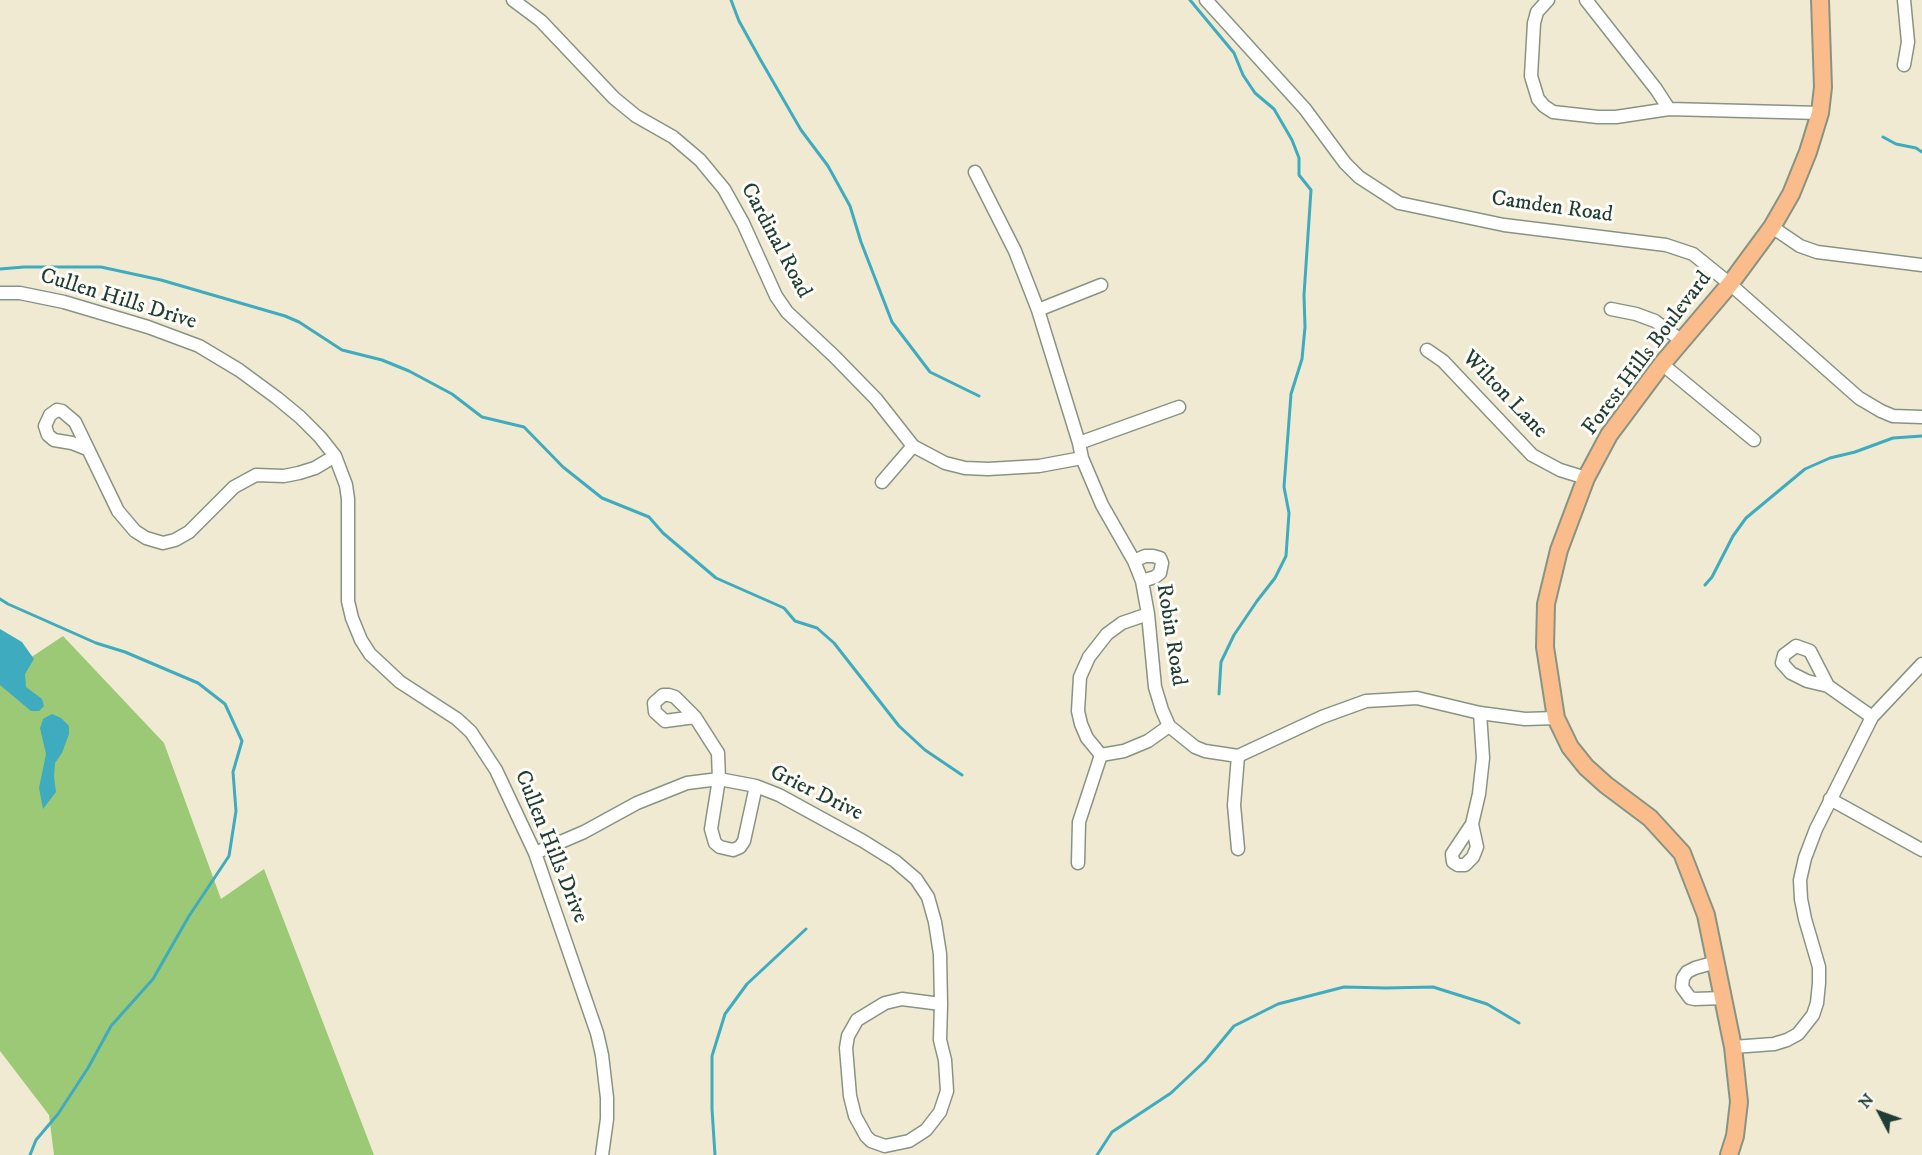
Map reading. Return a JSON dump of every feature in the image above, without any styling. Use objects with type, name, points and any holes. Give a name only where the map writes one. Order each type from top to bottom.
[{"type":"main road","name":"Forest Hills Boulevard","points":[[1729,1155],[1735,1136],[1739,1102],[1733,1047],[1706,915],[1682,853],[1650,818],[1586,767],[1570,747],[1556,718],[1545,647],[1546,604],[1559,550],[1587,478],[1609,435],[1662,364],[1730,284],[1772,227],[1791,194],[1808,152],[1820,113],[1822,87],[1820,0]]},
{"type":"street","name":"Cardinal Road","points":[[513,0],[541,21],[621,104],[636,116],[673,137],[700,160],[724,189],[743,223],[776,296],[787,312],[876,399],[913,446],[945,464],[965,468],[1039,466],[1082,458]]},
{"type":"street","name":"Camden Road","points":[[1206,0],[1305,109],[1345,163],[1359,177],[1399,203],[1504,225],[1665,245],[1693,254],[1859,398],[1893,416],[1922,417]]},
{"type":"street","points":[[1548,0],[1537,12],[1534,23],[1531,76],[1538,99],[1553,111],[1598,117],[1616,117],[1669,109],[1820,113]]},
{"type":"street","points":[[1586,0],[1669,109]]},
{"type":"street","points":[[1904,0],[1908,42],[1904,65]]},
{"type":"street","name":"Robin Road","points":[[975,172],[1015,251],[1038,310],[1082,458],[1102,505],[1134,561],[1142,581],[1148,614],[1155,687],[1169,726]]},
{"type":"street","points":[[1772,227],[1800,246],[1817,252],[1922,265]]},
{"type":"street","points":[[1038,310],[1101,285]]},
{"type":"street","name":"Cullen Hills Drive","points":[[0,293],[20,293],[64,302],[148,327],[199,346],[239,370],[277,398],[307,423],[335,456],[346,485],[348,499],[348,601],[361,640],[370,654],[392,675],[457,718],[471,732],[496,770],[535,853],[594,1024],[602,1055],[607,1108],[602,1155]]},
{"type":"street","points":[[1611,309],[1655,321],[1682,341]]},
{"type":"street","name":"Wilton Lane","points":[[1428,350],[1443,361],[1532,455],[1560,470],[1587,478]]},
{"type":"street","points":[[1662,364],[1754,440]]},
{"type":"street","points":[[1079,443],[1179,407]]},
{"type":"street","points":[[882,482],[913,446]]},
{"type":"street","points":[[87,448],[118,511],[126,522],[146,538],[163,543],[176,540],[189,532],[234,487],[256,475],[284,476],[299,473],[315,468],[335,456]]},
{"type":"street","points":[[1134,561],[1145,556],[1153,556],[1160,558],[1162,563],[1160,573],[1142,581]]},
{"type":"street","points":[[1101,754],[1087,738],[1078,711],[1078,688],[1083,667],[1107,634],[1122,623],[1148,614]]},
{"type":"street","points":[[1733,1047],[1774,1044],[1787,1040],[1798,1034],[1813,1015],[1818,993],[1819,967],[1805,919],[1800,880],[1804,858],[1830,799],[1872,717],[1922,664]]},
{"type":"street","points":[[1828,686],[1872,717]]},
{"type":"street","points":[[1101,754],[1124,751],[1148,741],[1169,726],[1195,747],[1205,751],[1238,756],[1322,717],[1366,701],[1417,698],[1480,713],[1524,719],[1556,718]]},
{"type":"street","points":[[1472,824],[1479,794],[1483,758],[1480,713]]},
{"type":"street","points":[[694,717],[718,753],[719,779],[711,829],[715,843],[725,849],[733,850],[740,847],[744,841],[756,786]]},
{"type":"street","points":[[1078,863],[1079,822],[1101,754]]},
{"type":"street","points":[[1238,756],[1234,805],[1238,849]]},
{"type":"street","name":"Grier Drive","points":[[535,853],[584,832],[662,792],[687,783],[719,779],[756,786],[779,795],[895,861],[916,879],[928,897],[935,922],[940,954],[940,1004],[940,1040],[947,1091],[940,1112],[926,1130],[909,1141],[885,1146],[871,1141],[855,1116],[850,1096],[846,1048],[852,1028],[857,1020],[885,1003],[902,999],[940,1004]]},
{"type":"street","points":[[1830,799],[1922,850]]},
{"type":"street","points":[[1716,962],[1688,972],[1683,978],[1682,987],[1686,994],[1695,999],[1723,998]]},
{"type":"green space","points":[[63,636],[164,743],[221,899],[264,869],[374,1155],[54,1155],[49,1115],[0,1051],[0,678]]},
{"type":"water","points":[[0,629],[22,642],[34,659],[25,674],[26,687],[42,699],[44,706],[39,711],[31,711],[0,685]]},
{"type":"water","points":[[52,714],[61,718],[69,726],[69,734],[62,753],[55,763],[56,792],[43,809],[39,788],[46,754],[40,728],[43,719]]},
{"type":"waterway","points":[[731,0],[739,21],[801,130],[828,166],[850,206],[861,242],[892,322],[930,372],[979,396]]},
{"type":"waterway","points":[[1190,0],[1234,53],[1243,75],[1255,93],[1274,109],[1292,140],[1299,158],[1299,175],[1311,190],[1304,295],[1305,327],[1302,359],[1291,394],[1284,487],[1289,513],[1286,556],[1275,578],[1234,635],[1221,662],[1219,694]]},
{"type":"waterway","points":[[1883,137],[1896,144],[1916,148],[1922,152]]},
{"type":"waterway","points":[[0,269],[101,267],[161,280],[285,316],[299,322],[342,350],[382,360],[409,371],[452,394],[482,417],[524,427],[563,467],[602,498],[649,517],[663,533],[716,578],[784,608],[795,621],[817,628],[834,643],[899,726],[925,750],[962,775]]},
{"type":"waterway","points":[[1705,585],[1746,518],[1805,469],[1830,458],[1855,452],[1893,438],[1922,436]]},
{"type":"waterway","points":[[0,599],[96,643],[125,652],[198,683],[225,704],[242,741],[233,772],[236,811],[229,856],[189,916],[153,979],[111,1026],[88,1068],[58,1114],[36,1140],[30,1155]]},
{"type":"waterway","points":[[715,1155],[712,1056],[725,1014],[747,984],[806,929]]},
{"type":"waterway","points":[[1097,1155],[1112,1132],[1171,1093],[1205,1061],[1234,1026],[1278,1004],[1344,987],[1433,987],[1487,1004],[1519,1023]]}]
